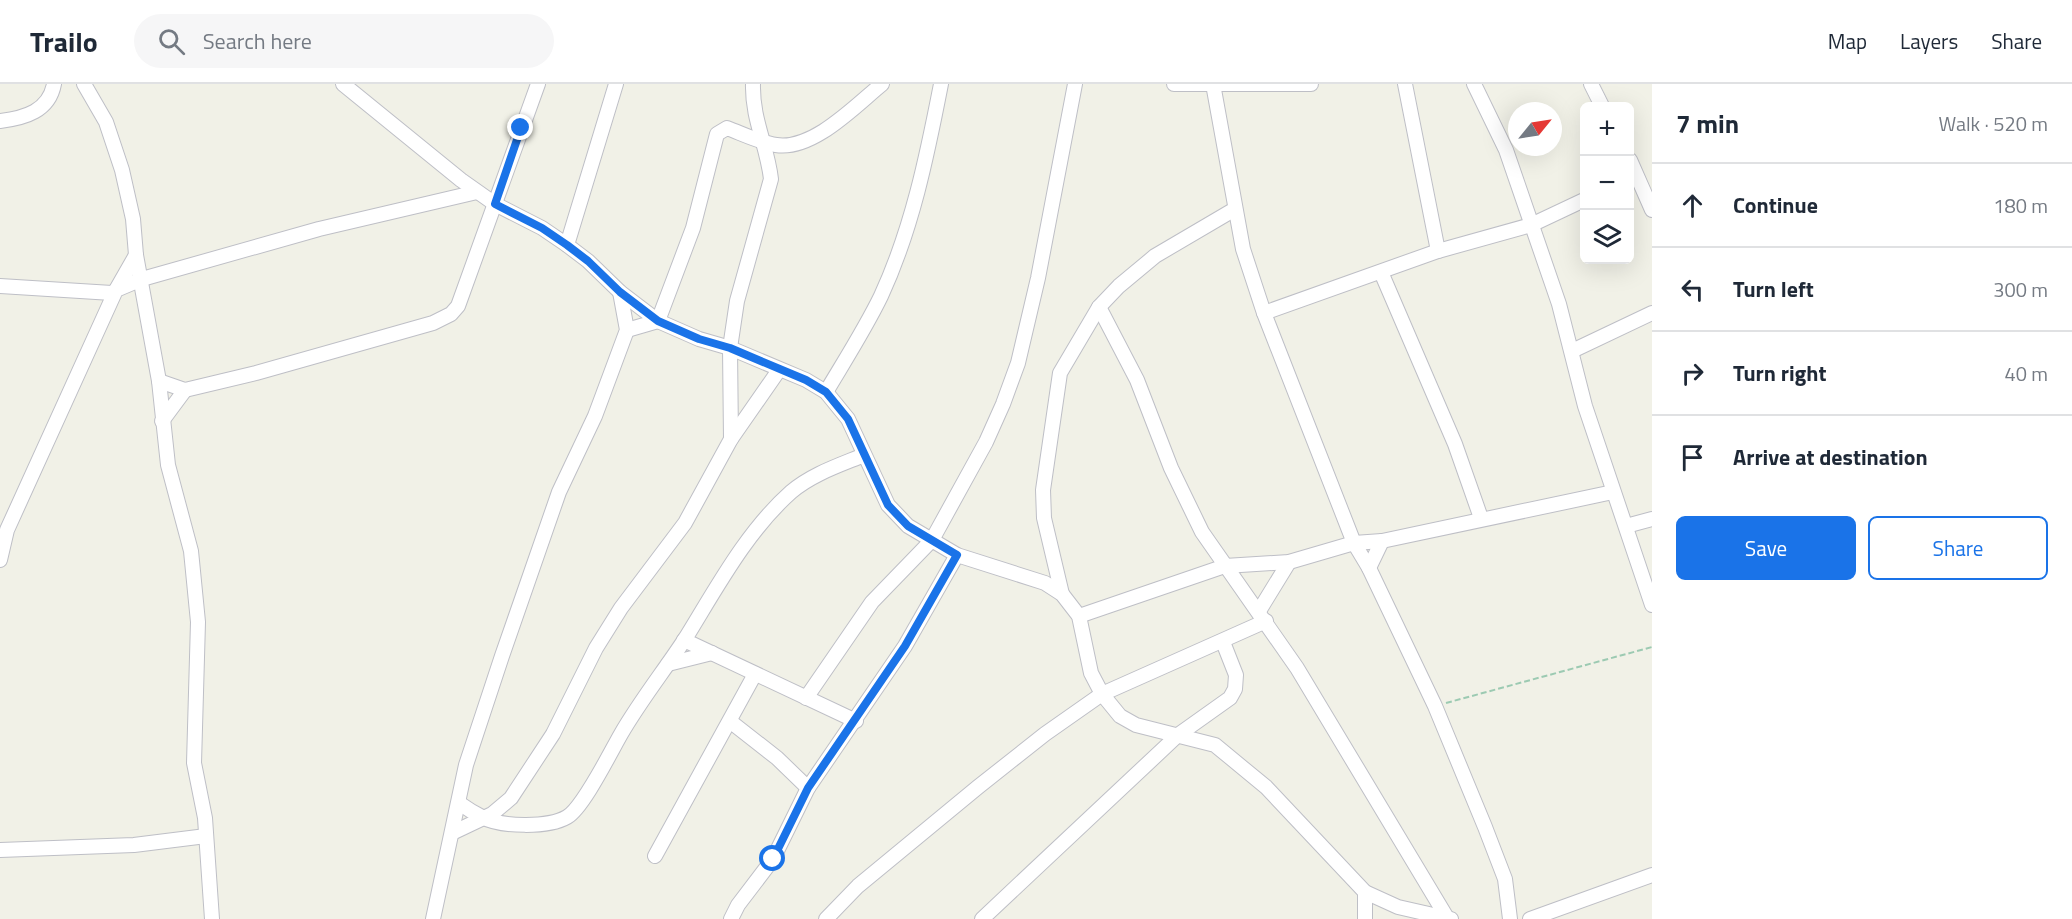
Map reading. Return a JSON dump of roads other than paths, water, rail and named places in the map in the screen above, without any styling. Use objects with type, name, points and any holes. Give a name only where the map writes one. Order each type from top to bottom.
[{"type":"street","points":[[0,121],[19,119],[35,112],[51,97],[54,84]]},
{"type":"street","points":[[84,84],[106,122],[122,170],[133,219],[136,255],[159,381],[168,465],[191,551],[198,622],[194,763],[206,836],[212,919]]},
{"type":"street","points":[[343,84],[477,192],[542,228],[567,245],[588,261],[620,292],[658,321],[699,339],[730,348],[826,392],[848,419],[888,505],[908,526],[957,555],[1045,583],[1062,594],[1079,616],[1091,673],[1102,694],[1120,716],[1136,725],[1215,745],[1266,787],[1365,892],[1398,907],[1449,918]]},
{"type":"street","points":[[159,381],[185,390],[256,373],[445,319],[458,306],[538,84]]},
{"type":"street","points":[[567,245],[616,84]]},
{"type":"street","points":[[730,439],[730,348],[737,301],[771,179],[769,161],[756,123],[753,84]]},
{"type":"street","points":[[658,321],[693,228],[717,134],[727,128],[777,145],[793,144],[812,137],[837,123],[882,84]]},
{"type":"street","points":[[826,392],[861,335],[896,258],[915,203],[941,84]]},
{"type":"street","points":[[806,698],[872,602],[932,540],[986,442],[1018,363],[1052,211],[1075,84]]},
{"type":"street","points":[[1174,84],[1311,84]]},
{"type":"street","points":[[1213,84],[1243,249],[1264,313],[1354,543],[1435,706],[1505,879],[1510,919]]},
{"type":"street","points":[[1406,84],[1438,251]]},
{"type":"street","points":[[1474,84],[1506,150],[1559,304],[1585,406],[1652,605]]},
{"type":"street","points":[[1596,85],[1601,102]]},
{"type":"street","points":[[1635,184],[1652,210]]},
{"type":"street","points":[[0,286],[114,291],[142,279],[319,229],[477,192]]},
{"type":"street","points":[[1264,313],[1438,251],[1531,225],[1580,202]]},
{"type":"street","points":[[1062,594],[1044,518],[1046,466],[1060,373],[1099,307],[1155,256],[1235,209]]},
{"type":"street","points":[[0,560],[7,530],[114,291],[136,255]]},
{"type":"street","points":[[1381,272],[1455,444],[1481,518]]},
{"type":"street","points":[[433,919],[473,743],[556,502],[595,416],[627,330],[620,292]]},
{"type":"street","points":[[1099,307],[1137,380],[1171,468],[1202,532],[1262,616],[1339,734],[1449,918]]},
{"type":"street","points":[[1572,351],[1652,314]]},
{"type":"street","points":[[627,330],[658,321]]},
{"type":"street","points":[[452,833],[484,819],[511,798],[553,734],[596,648],[698,502],[730,439],[779,370]]},
{"type":"street","points":[[162,421],[185,390]]},
{"type":"street","points":[[459,803],[484,819],[531,825],[551,824],[569,817],[584,798],[629,721],[723,577],[763,522],[792,491],[818,475],[864,455]]},
{"type":"street","points":[[1079,616],[1225,566],[1289,562],[1354,543],[1382,541],[1481,518],[1613,492]]},
{"type":"street","points":[[1626,526],[1652,519]]},
{"type":"street","points":[[1368,568],[1382,541]]},
{"type":"street","points":[[732,919],[738,905],[773,859],[808,788],[856,721],[905,646],[957,555]]},
{"type":"street","points":[[826,919],[858,886],[978,787],[1045,734],[1102,694],[1222,642],[1262,616],[1289,562]]},
{"type":"street","points":[[684,640],[856,721]]},
{"type":"street","points":[[982,919],[1178,735],[1230,698],[1235,689],[1236,675],[1222,642]]},
{"type":"street","points":[[668,664],[712,653]]},
{"type":"street","points":[[655,856],[755,674]]},
{"type":"street","points":[[730,722],[777,758],[808,788]]},
{"type":"street","points":[[0,850],[134,845],[206,836]]},
{"type":"street","points":[[1530,919],[1652,875]]},
{"type":"street","points":[[1365,892],[1365,919]]}]
